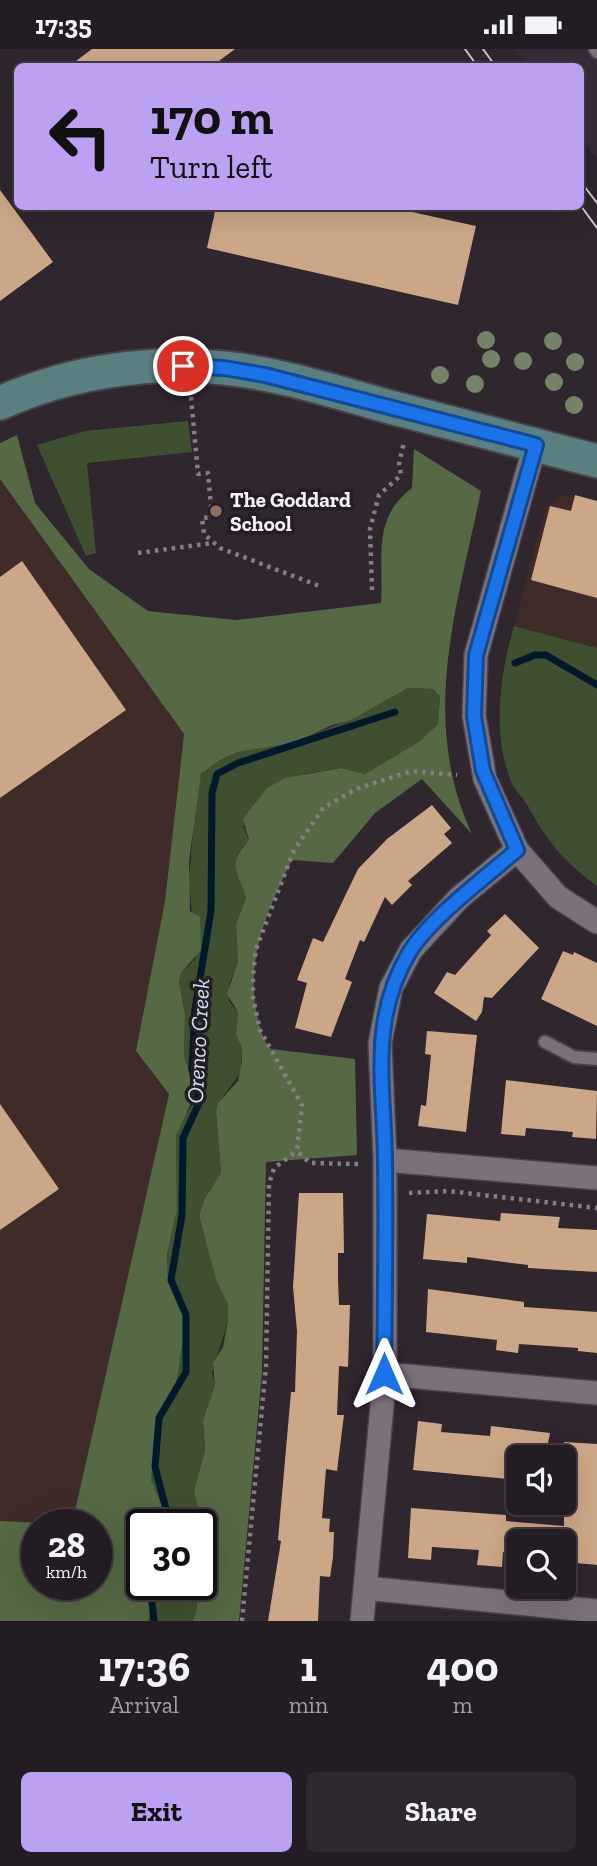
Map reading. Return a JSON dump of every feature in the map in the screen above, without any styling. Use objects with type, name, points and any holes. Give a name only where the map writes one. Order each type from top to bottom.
[{"type":"street","points":[[0,403],[53,383],[108,371],[144,367],[224,368],[304,383],[597,461]]},
{"type":"street","points":[[536,445],[476,655],[474,716],[483,771],[517,850],[558,897],[597,922]]},
{"type":"street","points":[[362,1621],[384,1374],[385,1160],[380,1043],[391,988],[411,950],[459,898],[517,850]]},
{"type":"street","points":[[385,1160],[597,1178]]},
{"type":"street","points":[[384,1374],[597,1393]]},
{"type":"street","points":[[365,1588],[597,1611]]},
{"type":"lane","points":[[545,1042],[574,1057],[597,1059]]},
{"type":"path","points":[[191,397],[198,474],[208,473],[212,517],[202,518],[204,534],[214,543],[322,587]]},
{"type":"path","points":[[372,590],[370,529],[379,495],[401,475],[399,464],[404,443]]},
{"type":"path","points":[[138,553],[214,543]]},
{"type":"path","points":[[242,1621],[266,1366],[269,1184],[274,1168],[297,1151],[302,1105],[260,1030],[253,998],[256,949],[294,850],[323,808],[356,789],[412,771],[457,775]]},
{"type":"path","points":[[297,1151],[310,1163],[358,1164]]},
{"type":"path","points":[[409,1193],[448,1191],[597,1207]]},
{"type":"shaded area","points":[[515,49],[597,49],[597,159],[584,142],[584,63],[526,63]]},
{"type":"shaded area","points":[[0,479],[184,734],[165,901],[136,1051],[169,1093],[75,1509],[21,1509],[21,1522],[0,1521]]},
{"type":"shaded area","points":[[575,495],[597,501],[597,648],[514,626],[546,506],[560,496]]},
{"type":"green space","points":[[188,421],[192,452],[87,463],[96,553],[86,556],[37,445],[85,431]]},
{"type":"green space","points":[[17,435],[35,503],[89,569],[148,611],[236,620],[381,603],[381,555],[385,526],[399,500],[412,488],[414,449],[481,491],[454,621],[445,706],[448,748],[456,791],[472,834],[422,779],[375,813],[333,863],[292,860],[267,916],[256,954],[254,994],[257,1014],[263,1037],[271,1049],[355,1059],[357,1155],[266,1162],[262,1373],[239,1621],[193,1621],[196,1600],[217,1600],[217,1509],[198,1509],[194,1491],[205,1450],[203,1420],[215,1386],[213,1363],[223,1347],[228,1305],[216,1280],[199,1215],[205,1198],[221,1173],[216,1112],[218,1103],[238,1081],[242,1062],[242,1048],[236,1035],[238,1012],[227,994],[238,961],[236,924],[246,898],[235,863],[249,840],[243,819],[267,788],[285,778],[341,768],[365,774],[420,741],[438,724],[440,697],[433,689],[408,688],[351,720],[332,725],[294,743],[237,752],[218,761],[201,774],[189,861],[190,911],[200,917],[201,950],[181,973],[179,982],[185,1014],[184,1056],[196,1092],[176,1136],[177,1210],[167,1254],[168,1279],[183,1314],[184,1331],[176,1384],[160,1410],[156,1427],[151,1480],[163,1509],[126,1509],[126,1600],[149,1600],[151,1610],[148,1621],[0,1621],[0,1521],[21,1522],[21,1600],[112,1600],[112,1509],[75,1509],[169,1094],[136,1051],[165,901],[184,734],[0,479],[0,443]]},
{"type":"green space","points":[[514,626],[597,648],[597,886],[557,850],[513,786],[504,761],[500,703]]},
{"type":"green space","points":[[408,688],[433,689],[440,697],[438,724],[420,741],[365,774],[340,768],[304,774],[243,826],[249,840],[235,862],[246,898],[236,924],[238,961],[229,985],[229,1001],[238,1012],[236,1035],[242,1048],[241,1072],[218,1104],[216,1112],[221,1173],[205,1198],[199,1215],[216,1280],[228,1305],[228,1321],[212,1372],[215,1386],[203,1427],[205,1450],[194,1491],[198,1509],[157,1509],[151,1480],[156,1427],[160,1410],[176,1384],[183,1314],[168,1279],[167,1254],[177,1210],[176,1136],[183,1118],[195,1101],[194,1083],[184,1056],[185,1014],[179,982],[181,973],[196,958],[189,880],[197,783],[208,767],[225,757],[264,745],[285,744],[311,736]]},
{"type":"green space","points":[[149,1600],[196,1600],[193,1621],[148,1621],[151,1610]]},
{"type":"building","points":[[92,49],[235,49],[216,63],[73,63]]},
{"type":"building","points":[[0,190],[53,262],[0,301]]},
{"type":"building","points":[[215,210],[403,210],[476,226],[458,305],[207,248]]},
{"type":"building","points":[[575,495],[597,501],[597,598],[531,580],[550,506],[571,511]]},
{"type":"building","points":[[22,561],[126,710],[0,798],[0,577]]},
{"type":"building","points":[[432,805],[451,828],[444,834],[452,843],[408,881],[412,885],[392,905],[385,897],[364,942],[360,940],[345,979],[352,982],[331,1037],[295,1028],[307,983],[297,980],[313,938],[323,942],[358,869],[387,839]]},
{"type":"building","points":[[505,914],[539,948],[492,998],[484,997],[482,1012],[476,1021],[434,993],[447,972],[455,975],[491,935],[487,931]]},
{"type":"building","points":[[563,951],[573,955],[574,952],[597,963],[597,1026],[541,999]]},
{"type":"building","points":[[427,1031],[477,1035],[466,1132],[418,1126],[421,1105],[426,1106],[431,1055],[425,1054]]},
{"type":"building","points":[[506,1080],[597,1091],[596,1139],[572,1137],[573,1132],[526,1128],[525,1136],[501,1134]]},
{"type":"building","points":[[0,1104],[59,1189],[0,1230]]},
{"type":"building","points":[[299,1193],[343,1193],[344,1253],[338,1253],[338,1279],[339,1305],[350,1305],[348,1367],[339,1366],[337,1415],[344,1415],[337,1471],[326,1469],[322,1518],[330,1519],[329,1532],[334,1532],[333,1557],[330,1577],[320,1576],[318,1621],[268,1621],[281,1541],[278,1540],[291,1392],[295,1392],[297,1331],[293,1287]]},
{"type":"building","points":[[501,1213],[560,1217],[558,1228],[597,1230],[597,1272],[528,1268],[528,1265],[467,1257],[467,1263],[423,1259],[427,1214],[500,1221]]},
{"type":"building","points":[[428,1289],[524,1302],[524,1307],[597,1312],[597,1353],[578,1351],[578,1348],[519,1344],[518,1353],[496,1350],[497,1340],[426,1332]]},
{"type":"building","points":[[418,1421],[442,1424],[441,1432],[490,1436],[491,1426],[550,1433],[548,1445],[506,1445],[506,1479],[413,1470]]},
{"type":"building","points":[[564,1442],[597,1444],[597,1565],[576,1563],[576,1529],[506,1529],[506,1552],[503,1552],[502,1567],[477,1565],[479,1550],[432,1547],[431,1560],[408,1558],[411,1508],[506,1515],[506,1521],[564,1526],[564,1515],[576,1515],[576,1445],[564,1445]]},
{"type":"waterway","name":"Orenco Creek","points":[[515,663],[535,655],[546,655],[597,685]]},
{"type":"waterway","name":"Orenco Creek","points":[[166,1509],[155,1467],[159,1418],[186,1372],[186,1315],[171,1280],[182,1215],[183,1138],[199,1103],[192,1069],[195,1009],[211,911],[212,793],[217,774],[238,763],[395,712]]},
{"type":"waterway","name":"Orenco Creek","points":[[152,1600],[154,1621]]},
{"type":"tram line","points":[[465,49],[475,63]]},
{"type":"tram line","points":[[483,49],[493,63]]},
{"type":"tram line","points":[[584,186],[597,203]]},
{"type":"tram line","points":[[584,210],[597,228]]},
{"type":"place","name":"The Goddard School","points":[[216,511]]},
{"type":"route","points":[[183,366],[224,368],[304,383],[536,445],[476,655],[474,716],[483,771],[517,850],[459,898],[411,950],[391,988],[380,1043],[385,1160],[384,1374]]}]
